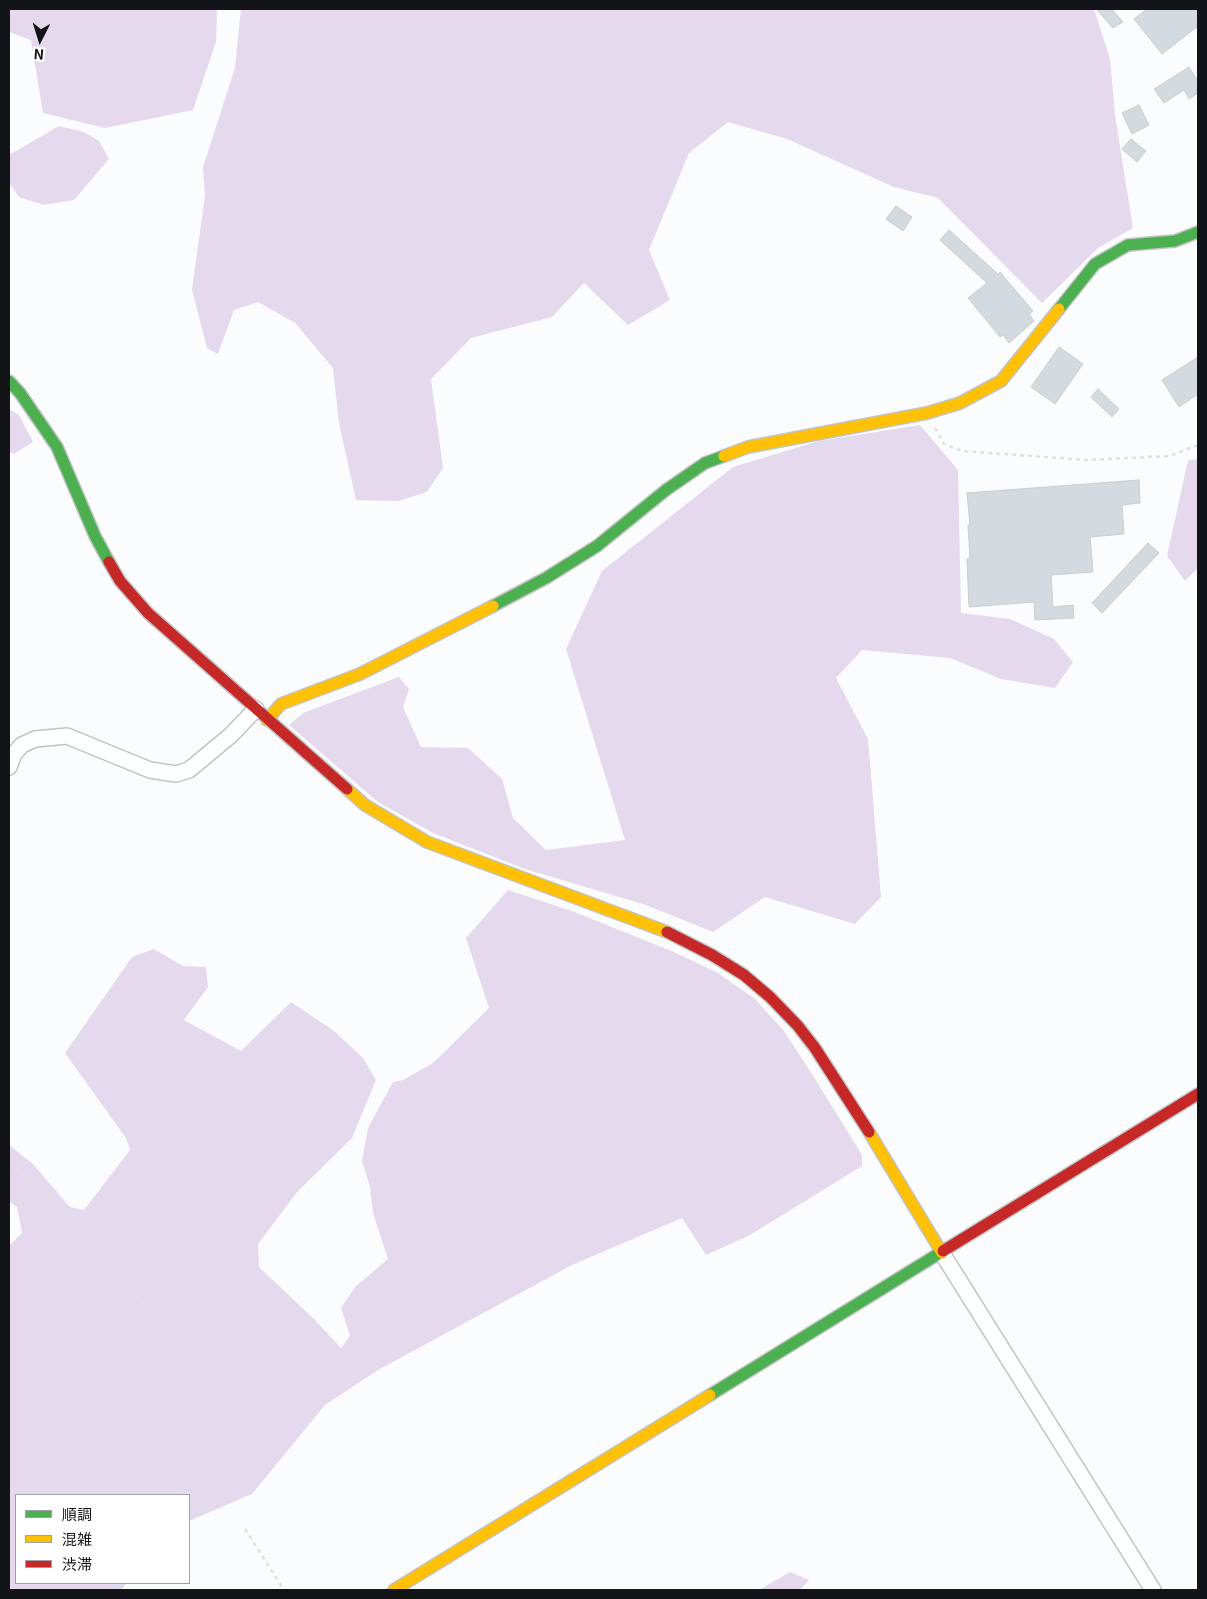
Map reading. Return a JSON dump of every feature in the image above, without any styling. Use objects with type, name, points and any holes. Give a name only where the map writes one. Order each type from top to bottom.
[{"type":"street","points":[[267,720],[281,704],[360,674],[546,578],[597,546],[666,490],[705,463],[748,447],[927,413],[960,403],[1001,380],[1095,264],[1128,245],[1175,241],[1198,232]]},
{"type":"street","points":[[9,381],[20,393],[57,447],[96,536],[120,581],[148,613],[365,805],[428,842],[663,930],[712,955],[744,975],[776,1002],[815,1048],[848,1098],[942,1253],[1154,1590]]},
{"type":"street","points":[[9,767],[14,754],[22,745],[42,737],[67,736],[150,770],[162,774],[176,774],[189,770],[231,735],[256,709]]},
{"type":"street","points":[[394,1590],[1198,1094]]},
{"type":"path","points":[[927,413],[944,444],[962,451],[1086,460],[1170,456],[1198,445]]},
{"type":"path","points":[[9,1164],[40,1187],[83,1228],[130,1290],[204,1354],[228,1369],[259,1382]]},
{"type":"path","points":[[245,1529],[284,1590]]},
{"type":"shaded area","points":[[9,9],[217,9],[216,42],[193,110],[105,128],[43,113],[31,40],[9,32]]},
{"type":"shaded area","points":[[241,9],[1094,9],[1110,59],[1115,115],[1133,228],[1098,248],[1042,303],[938,198],[894,187],[787,139],[728,122],[689,153],[649,250],[670,300],[628,325],[584,283],[552,317],[471,338],[431,379],[443,468],[427,492],[398,501],[356,500],[339,423],[333,368],[295,323],[258,302],[234,310],[218,354],[207,348],[192,290],[205,195],[203,167],[235,68]]},
{"type":"shaded area","points":[[59,126],[84,132],[99,141],[109,159],[74,200],[44,205],[19,197],[9,183],[9,155]]},
{"type":"shaded area","points":[[9,409],[19,415],[33,442],[14,454],[9,452]]},
{"type":"shaded area","points":[[920,425],[958,470],[961,613],[1010,619],[1054,639],[1073,662],[1055,688],[1001,679],[950,658],[862,650],[836,678],[868,739],[881,897],[855,924],[765,897],[713,932],[646,905],[525,869],[433,833],[378,802],[289,725],[303,713],[399,677],[409,689],[403,707],[421,747],[468,748],[502,779],[513,818],[546,850],[625,840],[566,649],[602,571],[733,467],[819,441]]},
{"type":"shaded area","points":[[1198,459],[1198,568],[1185,581],[1167,556],[1188,460]]},
{"type":"shaded area","points":[[508,890],[572,911],[674,952],[718,973],[755,999],[784,1031],[862,1155],[862,1166],[750,1235],[706,1255],[682,1218],[572,1265],[378,1370],[325,1405],[252,1494],[190,1521],[190,1494],[15,1494],[15,1584],[126,1584],[121,1590],[9,1590],[9,1246],[22,1233],[17,1207],[9,1201],[9,1145],[33,1164],[70,1207],[84,1210],[130,1150],[126,1138],[65,1053],[132,957],[154,949],[183,966],[206,967],[208,987],[184,1020],[241,1051],[291,1002],[334,1031],[363,1058],[376,1080],[352,1138],[297,1192],[258,1244],[259,1267],[314,1319],[341,1348],[350,1336],[341,1308],[355,1287],[388,1259],[373,1213],[370,1187],[362,1161],[368,1128],[393,1082],[403,1080],[433,1063],[489,1008],[466,938]]},
{"type":"shaded area","points":[[790,1572],[809,1580],[800,1590],[759,1590]]},
{"type":"building","points":[[1096,9],[1112,9],[1123,22],[1113,28]]},
{"type":"building","points":[[1147,9],[1198,9],[1198,26],[1162,54],[1134,19]]},
{"type":"building","points":[[1189,67],[1198,81],[1198,93],[1189,99],[1184,90],[1164,103],[1154,89]]},
{"type":"building","points":[[1139,105],[1149,125],[1132,134],[1122,113]]},
{"type":"building","points":[[1131,139],[1146,151],[1137,162],[1122,149]]},
{"type":"building","points":[[896,206],[912,217],[903,231],[886,219]]},
{"type":"building","points":[[949,230],[998,274],[1000,272],[1033,311],[1029,314],[1034,321],[1009,343],[1003,335],[1000,337],[968,298],[987,283],[940,240]]},
{"type":"building","points":[[1059,347],[1083,364],[1055,404],[1031,387]]},
{"type":"building","points":[[1198,357],[1198,394],[1179,407],[1162,380]]},
{"type":"building","points":[[1098,389],[1119,409],[1112,417],[1091,397]]},
{"type":"building","points":[[1139,480],[1140,503],[1122,505],[1124,534],[1090,537],[1093,572],[1051,575],[1053,607],[1073,605],[1074,618],[1035,620],[1034,602],[969,607],[967,559],[970,558],[968,525],[970,525],[967,493]]},
{"type":"building","points":[[1148,543],[1159,553],[1102,613],[1092,603]]},
{"type":"traffic: fast","points":[[1059,309],[1095,264],[1128,245],[1175,241],[1198,232]]},
{"type":"traffic: fast","points":[[9,381],[20,393],[57,447],[95,536],[109,562]]},
{"type":"traffic: fast","points":[[493,606],[546,578],[597,546],[666,490],[705,463],[724,456]]},
{"type":"traffic: fast","points":[[710,1395],[943,1251]]},
{"type":"traffic: slow","points":[[724,456],[748,447],[927,413],[960,403],[1001,381],[1059,309]]},
{"type":"traffic: slow","points":[[267,720],[281,704],[360,674],[493,606]]},
{"type":"traffic: slow","points":[[347,789],[365,805],[427,842],[667,932]]},
{"type":"traffic: slow","points":[[869,1132],[942,1253]]},
{"type":"traffic: slow","points":[[394,1590],[710,1395]]},
{"type":"traffic: jam","points":[[109,562],[120,581],[148,613],[347,789]]},
{"type":"traffic: jam","points":[[667,932],[712,955],[744,975],[770,997],[798,1026],[815,1048],[869,1132]]},
{"type":"traffic: jam","points":[[943,1251],[1198,1094]]}]
